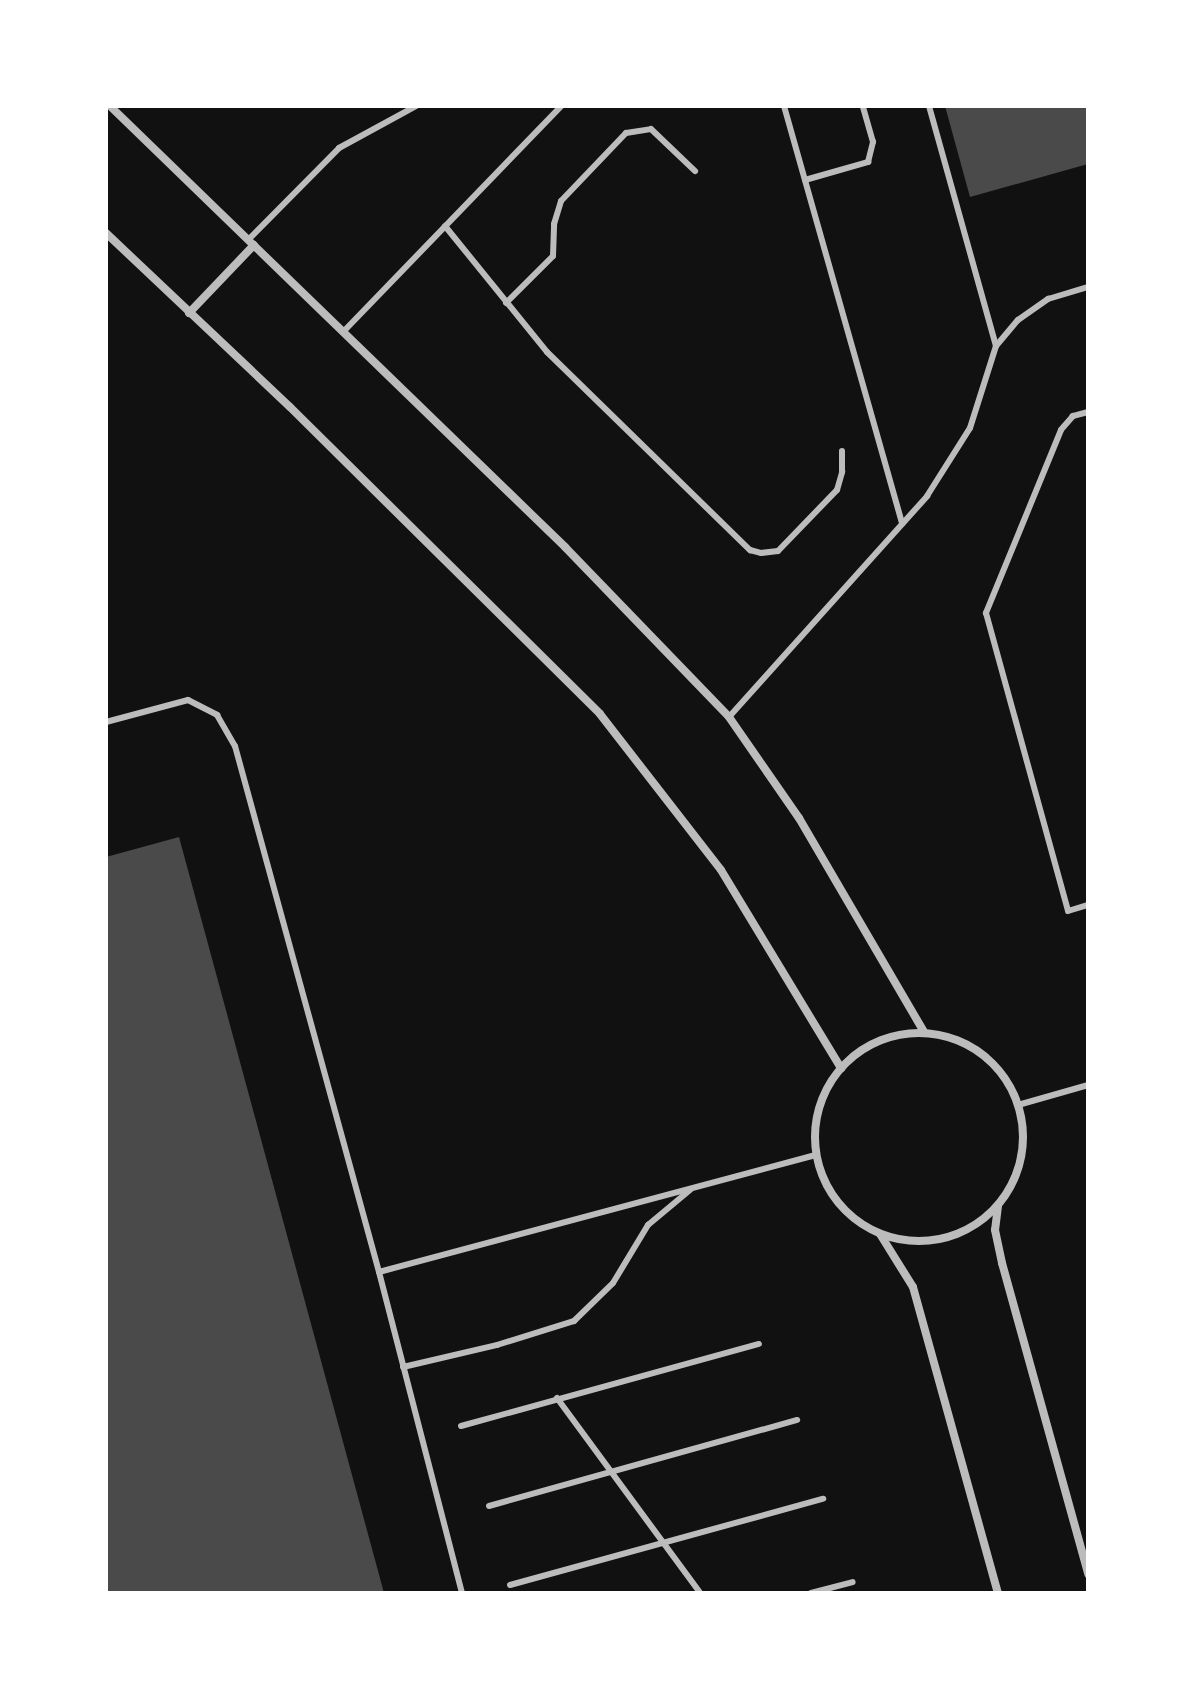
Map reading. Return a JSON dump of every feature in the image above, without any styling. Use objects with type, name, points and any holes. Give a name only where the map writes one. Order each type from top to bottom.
[{"type":"street","points":[[110,106],[565,547],[729,717],[799,818],[924,1032]]},
{"type":"street","points":[[106,233],[290,407],[600,714],[721,870],[841,1068]]},
{"type":"street","points":[[189,313],[252,242]]},
{"type":"street","points":[[924,1032],[955,1039],[983,1054],[1004,1077],[1018,1105],[1023,1131],[1021,1158],[1012,1183],[998,1206],[973,1226],[943,1239],[912,1241],[880,1234],[850,1215],[828,1188],[817,1155],[815,1124],[824,1094],[841,1068],[864,1048],[893,1036],[924,1032]]},
{"type":"street","points":[[998,1206],[995,1230],[1002,1263],[1088,1574]]},
{"type":"street","points":[[880,1234],[913,1287],[998,1593]]},
{"type":"lane","points":[[252,242],[339,148],[416,106]]},
{"type":"lane","points":[[344,331],[561,106]]},
{"type":"lane","points":[[784,106],[902,524]]},
{"type":"lane","points":[[805,180],[868,162],[873,142],[863,106]]},
{"type":"lane","points":[[929,106],[996,346]]},
{"type":"lane","points":[[506,303],[553,256],[554,224],[561,201],[626,133],[651,129],[695,171]]},
{"type":"lane","points":[[445,226],[547,352],[750,550],[761,553],[778,551],[837,490],[842,472],[842,451]]},
{"type":"lane","points":[[729,717],[927,496],[970,428],[996,346],[1018,320],[1048,299],[1088,287]]},
{"type":"lane","points":[[1088,412],[1073,416],[1061,430],[986,613],[1068,911],[1088,905]]},
{"type":"lane","points":[[106,722],[188,700],[217,715],[235,746],[379,1272],[462,1593]]},
{"type":"lane","points":[[1018,1105],[1088,1085]]},
{"type":"lane","points":[[379,1272],[817,1155]]},
{"type":"lane","points":[[403,1367],[497,1345],[574,1321],[613,1283],[648,1225],[693,1188]]},
{"type":"lane","points":[[461,1426],[759,1344]]},
{"type":"lane","points":[[557,1398],[700,1593]]},
{"type":"lane","points":[[489,1506],[797,1420]]},
{"type":"lane","points":[[510,1585],[823,1499]]},
{"type":"lane","points":[[811,1593],[853,1582]]},
{"type":"building","points":[[945,106],[1088,106],[1088,164],[970,197]]},
{"type":"building","points":[[179,837],[384,1593],[106,1593],[106,857]]}]
